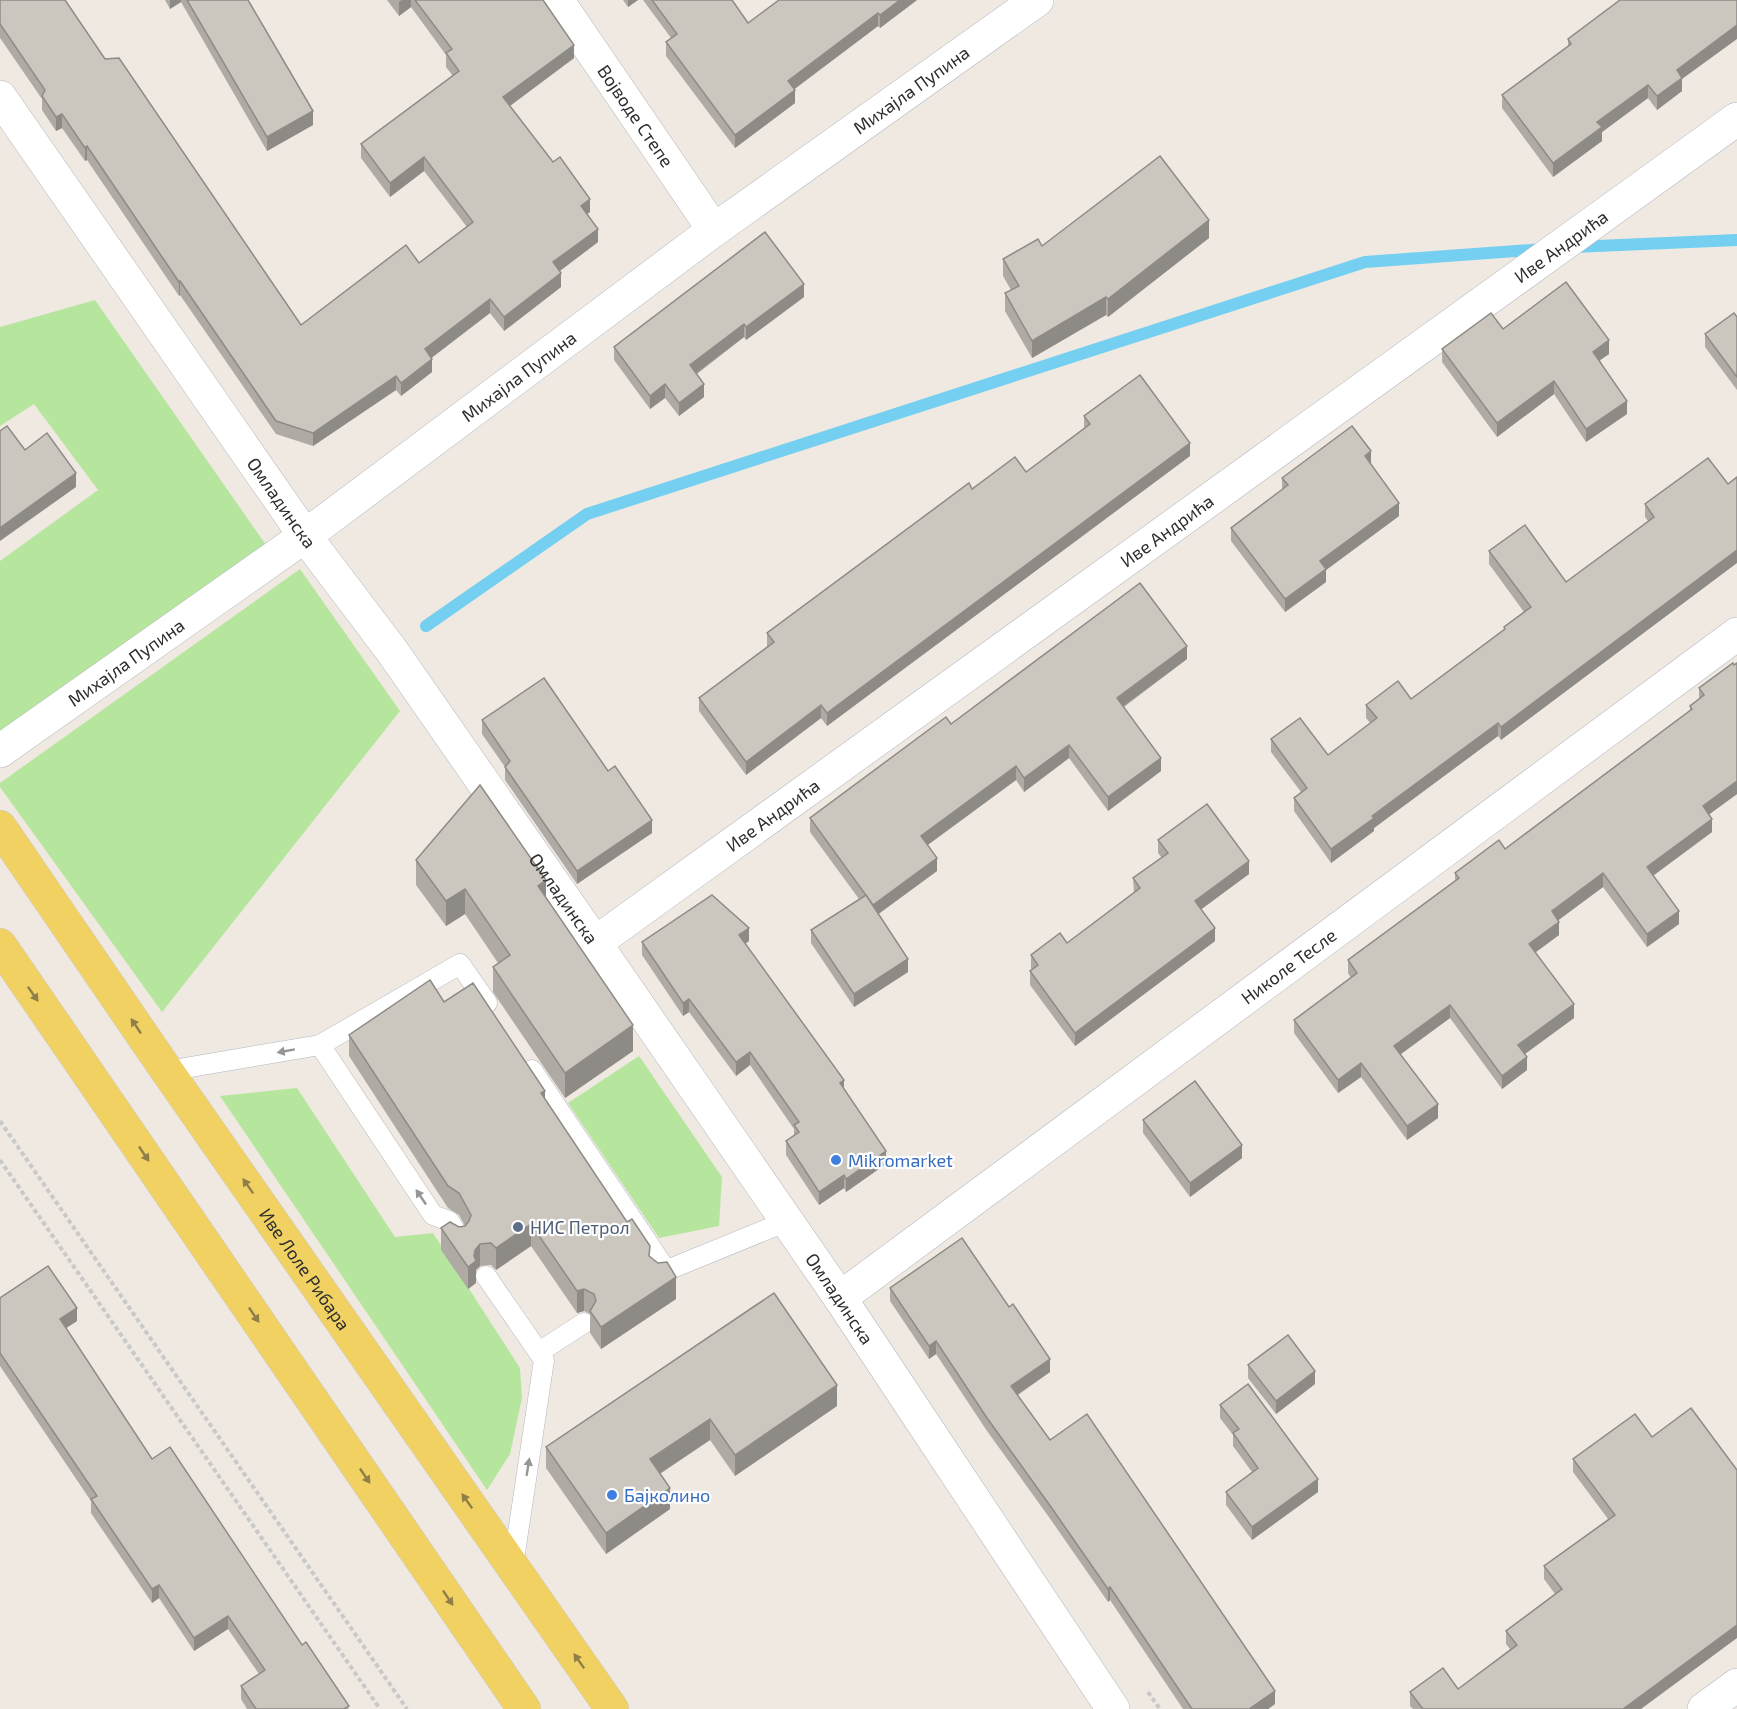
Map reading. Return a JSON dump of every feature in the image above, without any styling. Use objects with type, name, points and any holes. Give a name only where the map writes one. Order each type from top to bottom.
[{"type":"main road","name":"Иве Лоле Рибара","points":[[0,827],[167,1071],[612,1709]]},
{"type":"main road","points":[[0,945],[524,1709]]},
{"type":"street","name":"Војводе Степе","points":[[557,0],[714,230]]},
{"type":"street","name":"Михајла Пупина","points":[[0,751],[305,536],[714,230],[1037,0]]},
{"type":"street","name":"Омладинска","points":[[0,97],[305,536],[392,651],[595,943],[840,1298],[1113,1709]]},
{"type":"street","name":"Иве Андрића","points":[[595,943],[1737,119]]},
{"type":"street","name":"Николе Тесле","points":[[840,1298],[1737,634]]},
{"type":"street","points":[[1704,1709],[1737,1685]]},
{"type":"lane","points":[[167,1071],[320,1045],[460,964],[500,1023]]},
{"type":"lane","points":[[320,1045],[433,1215],[449,1221],[459,1237]]},
{"type":"lane","points":[[520,1053],[663,1271],[786,1222]]},
{"type":"lane","points":[[486,1276],[544,1360],[513,1566]]},
{"type":"lane","points":[[539,1353],[584,1323]]},
{"type":"path","points":[[0,1121],[407,1709]]},
{"type":"path","points":[[0,1160],[380,1709]]},
{"type":"green space","points":[[95,300],[273,555],[0,745],[0,561],[98,490],[34,404],[0,426],[0,327]]},
{"type":"green space","points":[[300,569],[400,711],[162,1012],[0,787],[0,783]]},
{"type":"green space","points":[[639,1056],[722,1177],[719,1226],[659,1238],[568,1103]]},
{"type":"green space","points":[[297,1088],[395,1237],[433,1233],[520,1368],[522,1398],[510,1454],[487,1490],[220,1096]]},
{"type":"building","points":[[0,0],[65,0],[105,59],[119,58],[301,325],[406,245],[419,263],[473,222],[424,157],[390,183],[361,144],[459,71],[446,53],[452,49],[415,0],[543,0],[574,45],[503,97],[553,162],[560,157],[590,199],[581,206],[598,229],[553,262],[561,273],[504,317],[490,299],[425,349],[432,359],[401,383],[396,376],[313,433],[276,421],[87,146],[85,148],[62,114],[56,117],[42,96],[45,90],[0,24]]},
{"type":"building","points":[[187,0],[248,0],[313,111],[267,137]]},
{"type":"building","points":[[652,0],[732,0],[748,23],[779,0],[900,0],[880,15],[878,13],[788,81],[795,90],[735,135],[666,42],[677,34]]},
{"type":"building","points":[[1620,0],[1737,0],[1737,25],[1677,70],[1682,78],[1657,96],[1648,85],[1597,122],[1602,127],[1553,163],[1502,95],[1571,44],[1568,39]]},
{"type":"building","points":[[1160,156],[1209,220],[1108,299],[1106,297],[1032,341],[1005,293],[1019,286],[1003,259],[1038,239],[1042,246]]},
{"type":"building","points":[[765,232],[804,284],[746,327],[744,324],[690,365],[704,384],[679,403],[665,384],[650,396],[614,347]]},
{"type":"building","points":[[1566,282],[1609,340],[1593,352],[1627,401],[1586,429],[1554,381],[1497,423],[1442,349],[1491,313],[1503,329]]},
{"type":"building","points":[[1734,313],[1737,317],[1737,377],[1705,334]]},
{"type":"building","points":[[1140,375],[1190,443],[827,713],[821,705],[746,762],[699,698],[774,642],[767,633],[969,483],[972,489],[1015,457],[1026,472],[1090,424],[1084,416]]},
{"type":"building","points":[[7,426],[25,450],[47,433],[76,473],[0,528],[0,431]]},
{"type":"building","points":[[1352,426],[1371,451],[1365,456],[1399,503],[1320,561],[1326,569],[1285,599],[1231,528],[1288,485],[1282,478]]},
{"type":"building","points":[[1708,458],[1728,484],[1737,477],[1737,550],[1501,727],[1498,723],[1331,849],[1294,798],[1307,788],[1271,739],[1300,718],[1328,755],[1377,718],[1366,705],[1398,681],[1411,699],[1531,607],[1489,551],[1525,525],[1566,582],[1654,517],[1645,504]]},
{"type":"building","points":[[1140,583],[1187,646],[1117,698],[1161,758],[1108,797],[1069,745],[1024,778],[1016,766],[921,836],[937,858],[873,905],[810,818],[946,717],[951,724]]},
{"type":"building","points":[[1733,663],[1734,665],[1737,663],[1737,781],[1703,806],[1712,819],[1647,867],[1679,911],[1647,934],[1603,873],[1552,911],[1559,922],[1529,944],[1574,1004],[1518,1045],[1527,1057],[1502,1076],[1450,1005],[1394,1046],[1438,1104],[1407,1126],[1361,1063],[1338,1080],[1294,1020],[1357,973],[1348,960],[1459,878],[1455,873],[1499,840],[1505,849],[1692,709],[1690,706],[1704,695],[1699,688]]},
{"type":"building","points":[[544,678],[608,771],[615,766],[652,820],[577,871],[505,767],[510,761],[482,720]]},
{"type":"building","points":[[480,785],[546,880],[538,886],[633,1025],[565,1073],[493,967],[510,955],[465,889],[446,901],[416,860]]},
{"type":"building","points":[[1207,804],[1249,861],[1195,901],[1215,928],[1075,1033],[1030,971],[1038,965],[1031,955],[1060,933],[1067,943],[1140,888],[1133,878],[1168,853],[1158,840]]},
{"type":"building","points":[[712,895],[749,928],[739,935],[844,1080],[840,1083],[886,1151],[846,1179],[844,1175],[819,1192],[786,1141],[799,1132],[794,1125],[799,1122],[750,1052],[736,1062],[689,999],[683,1003],[642,942]]},
{"type":"building","points":[[866,895],[908,959],[854,994],[811,930]]},
{"type":"building","points":[[430,980],[444,1002],[473,983],[545,1091],[541,1093],[627,1222],[632,1219],[650,1246],[649,1256],[658,1263],[667,1262],[676,1277],[601,1327],[590,1311],[596,1301],[594,1294],[584,1289],[577,1291],[531,1224],[496,1248],[491,1243],[480,1244],[475,1250],[476,1261],[468,1267],[441,1228],[450,1222],[459,1227],[465,1226],[471,1215],[459,1193],[448,1186],[349,1035]]},
{"type":"building","points":[[1195,1081],[1242,1145],[1190,1183],[1143,1120]]},
{"type":"building","points":[[962,1238],[1009,1307],[1013,1304],[1050,1359],[1011,1386],[1050,1440],[1087,1414],[1275,1691],[1249,1709],[1192,1709],[1110,1587],[1108,1589],[987,1418],[936,1341],[929,1346],[890,1288]]},
{"type":"building","points":[[48,1266],[77,1308],[60,1319],[152,1459],[170,1447],[302,1645],[306,1642],[349,1706],[344,1709],[256,1709],[241,1686],[265,1670],[228,1616],[194,1638],[159,1585],[152,1589],[91,1499],[97,1496],[0,1353],[0,1298]]},
{"type":"building","points":[[774,1293],[837,1385],[735,1455],[710,1419],[650,1459],[670,1488],[606,1533],[546,1447]]},
{"type":"building","points":[[1288,1335],[1315,1371],[1276,1401],[1248,1365]]},
{"type":"building","points":[[1248,1384],[1318,1479],[1252,1527],[1226,1492],[1258,1468],[1233,1433],[1239,1429],[1220,1405]]},
{"type":"building","points":[[1691,1408],[1737,1470],[1737,1625],[1623,1709],[1423,1709],[1410,1692],[1443,1668],[1458,1689],[1517,1645],[1506,1631],[1562,1589],[1544,1566],[1615,1515],[1573,1459],[1635,1414],[1652,1437]]},
{"type":"waterway","points":[[1573,247],[1737,240]]},
{"type":"waterway","points":[[426,626],[587,514],[1365,262],[1544,249]]},
{"type":"place","name":"Mikromarket","points":[[836,1160]]},
{"type":"place","name":"НИС Петрол","points":[[518,1227]]},
{"type":"place","name":"Бајколино","points":[[612,1495]]}]
